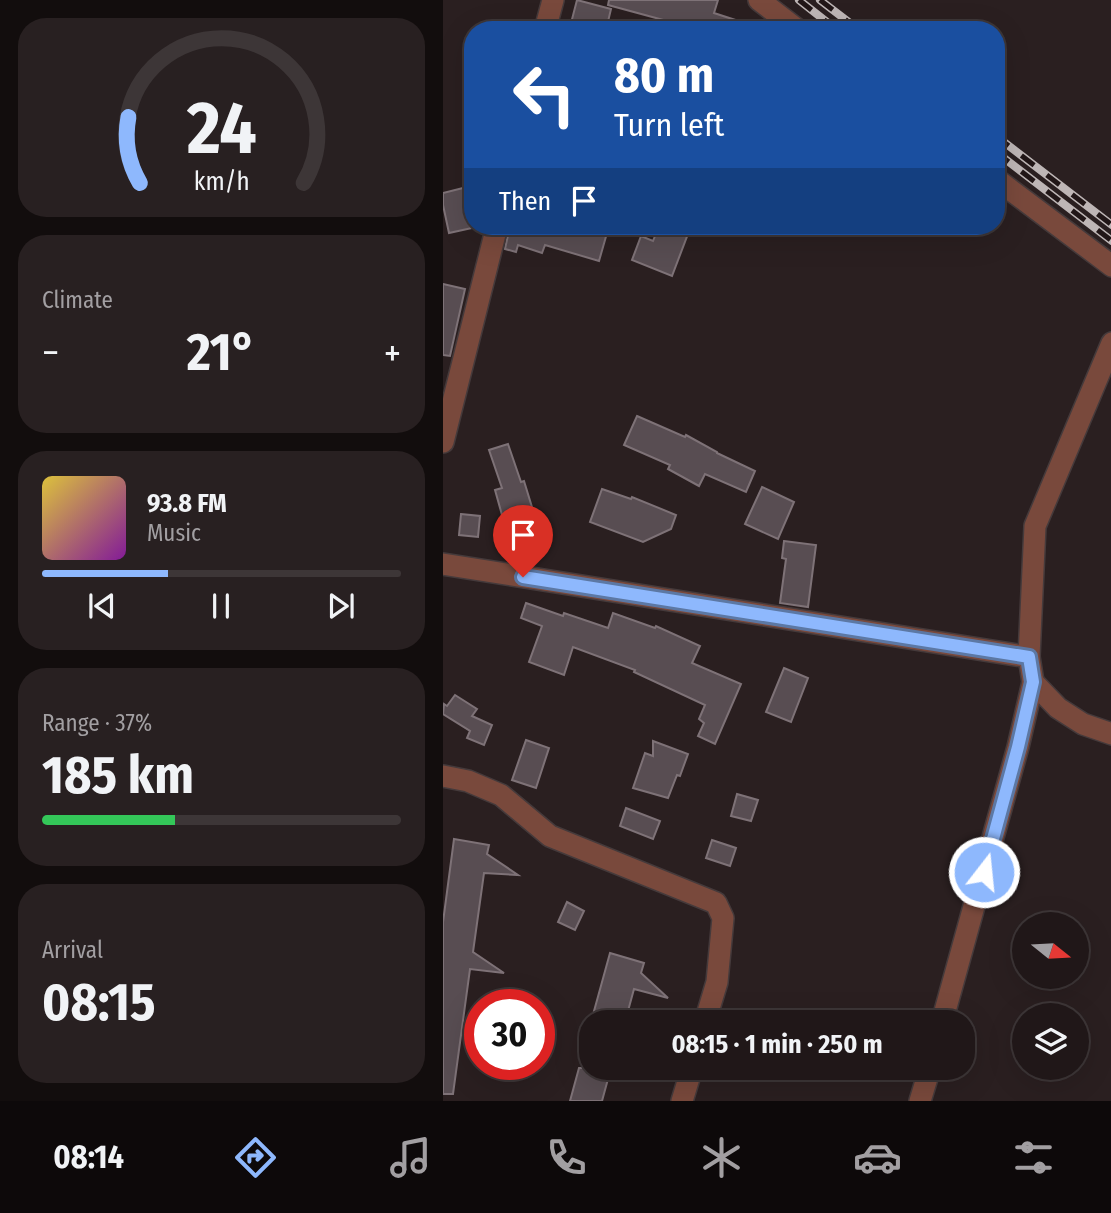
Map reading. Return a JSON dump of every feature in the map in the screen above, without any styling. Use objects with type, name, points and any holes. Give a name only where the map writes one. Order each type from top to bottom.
[{"type":"street","points":[[547,21],[553,0]]},
{"type":"street","points":[[759,0],[786,21]]},
{"type":"street","points":[[1005,186],[1111,266]]},
{"type":"street","points":[[443,442],[495,235]]},
{"type":"street","points":[[945,1010],[1018,747],[1033,682],[1029,657],[1035,526],[1111,343]]},
{"type":"street","points":[[443,564],[1029,657]]},
{"type":"street","points":[[1033,682],[1058,708],[1083,724],[1111,734]]},
{"type":"street","points":[[443,776],[501,794],[550,836],[716,903],[723,918],[717,982],[709,1010]]},
{"type":"street","points":[[682,1101],[688,1080]]},
{"type":"street","points":[[920,1101],[926,1080]]},
{"type":"building","points":[[577,0],[611,9],[608,21],[572,21]]},
{"type":"building","points":[[609,0],[718,0],[714,13],[739,21],[667,21],[608,5]]},
{"type":"building","points":[[463,188],[464,230],[449,233],[443,193]]},
{"type":"building","points":[[508,235],[606,235],[599,261],[545,245],[542,253],[518,245],[516,252],[505,249]]},
{"type":"building","points":[[655,235],[688,235],[672,276],[632,260],[641,236],[653,241]]},
{"type":"building","points":[[443,284],[465,289],[450,356],[443,355]]},
{"type":"building","points":[[637,416],[685,437],[686,435],[755,471],[746,492],[705,474],[699,486],[668,469],[670,465],[624,445]]},
{"type":"building","points":[[508,444],[521,482],[524,481],[539,530],[509,540],[495,490],[502,488],[489,450]]},
{"type":"building","points":[[762,487],[794,502],[778,539],[745,524]]},
{"type":"building","points":[[602,489],[631,499],[632,497],[676,515],[671,529],[643,542],[590,522]]},
{"type":"building","points":[[461,514],[480,516],[478,537],[459,535]]},
{"type":"building","points":[[784,541],[816,545],[808,607],[780,603],[786,559],[782,558]]},
{"type":"building","points":[[526,603],[608,628],[613,613],[655,628],[656,626],[700,646],[692,663],[741,684],[715,744],[698,736],[704,723],[699,719],[705,705],[634,672],[635,670],[573,647],[564,675],[529,662],[542,626],[521,618]]},
{"type":"building","points":[[784,668],[808,678],[791,722],[766,712]]},
{"type":"building","points":[[455,695],[477,709],[472,716],[492,725],[484,745],[467,738],[470,731],[443,714],[444,704],[447,706]]},
{"type":"building","points":[[526,740],[549,748],[536,788],[512,780]]},
{"type":"building","points":[[653,741],[688,754],[668,798],[633,788],[645,753],[653,756]]},
{"type":"building","points":[[737,794],[758,800],[751,821],[731,816]]},
{"type":"building","points":[[626,808],[660,821],[653,839],[620,826]]},
{"type":"building","points":[[454,839],[489,845],[487,854],[518,875],[484,873],[473,952],[504,973],[470,969],[467,989],[464,989],[464,1013],[453,1094],[443,1094],[443,922]]},
{"type":"building","points":[[712,840],[736,848],[730,866],[706,858]]},
{"type":"building","points":[[567,902],[584,911],[575,930],[558,922]]},
{"type":"building","points":[[610,953],[644,963],[641,973],[668,998],[634,989],[628,1010],[594,1010]]},
{"type":"building","points":[[579,1068],[579,1080],[608,1080],[602,1101],[570,1101]]},
{"type":"railway","points":[[799,0],[826,21]]},
{"type":"railway","points":[[820,0],[847,21]]},
{"type":"railway","points":[[1005,143],[1112,225]]},
{"type":"railway","points":[[1005,159],[1112,241]]},
{"type":"route","points":[[523,577],[1029,657],[1033,682],[984,872]]}]
